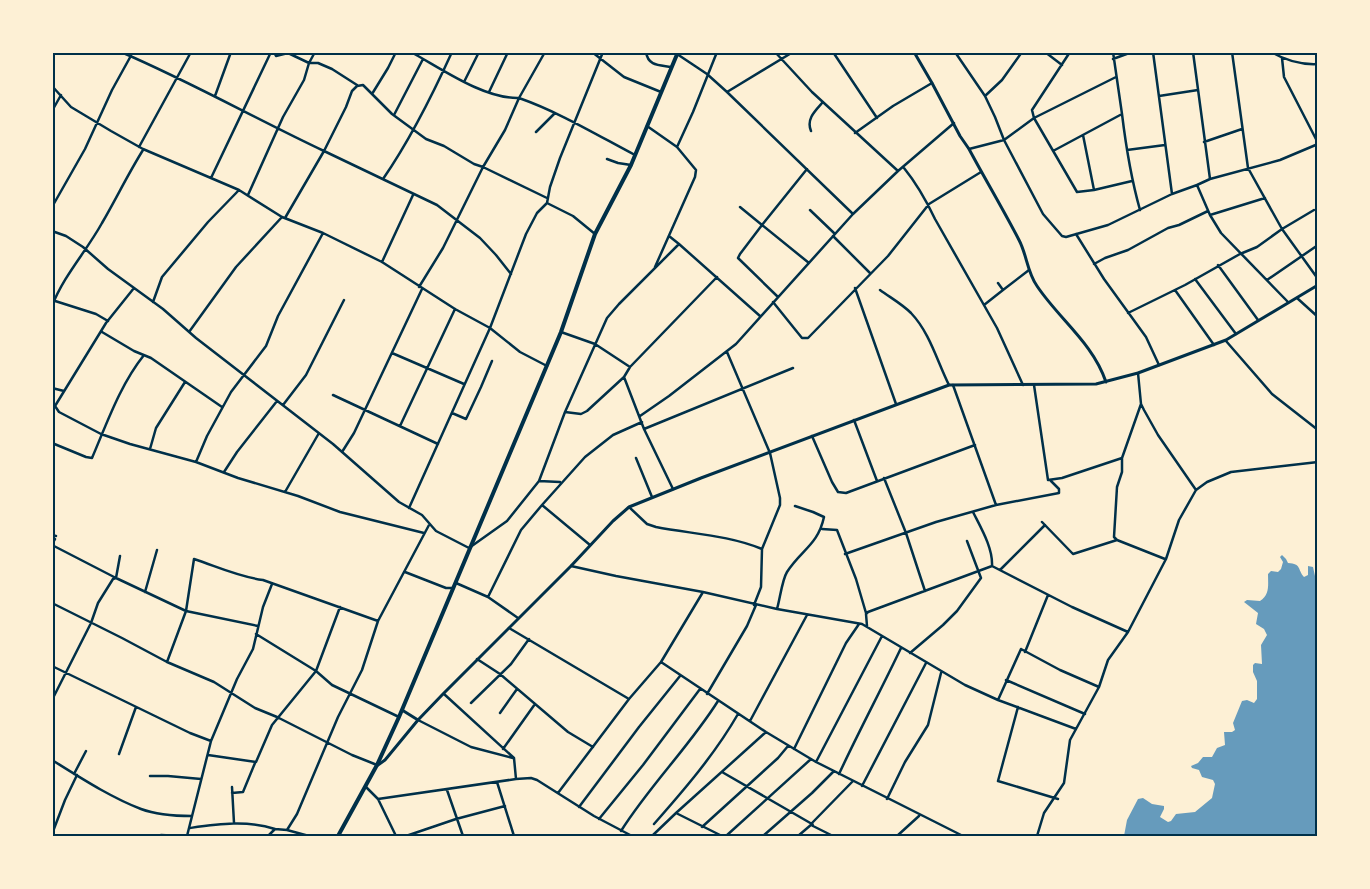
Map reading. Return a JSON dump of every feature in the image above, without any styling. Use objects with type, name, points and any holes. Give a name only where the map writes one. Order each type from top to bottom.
[{"type":"highway","points":[[338,836],[366,787],[399,717],[561,332],[595,234],[631,165],[678,53]]},
{"type":"street","points":[[121,52],[177,77],[278,129],[437,205],[491,249],[511,274]]},
{"type":"street","points":[[52,207],[85,149],[112,90],[134,52]]},
{"type":"street","points":[[139,147],[191,52]]},
{"type":"street","points":[[215,96],[231,52]]},
{"type":"street","points":[[211,178],[272,52],[276,56],[288,54],[309,63],[318,63],[332,69],[357,86]]},
{"type":"street","points":[[248,195],[278,129],[304,80],[309,63],[315,52]]},
{"type":"street","points":[[372,94],[396,52]]},
{"type":"street","points":[[411,52],[464,82],[502,96],[519,98],[555,113],[635,155]]},
{"type":"street","points":[[383,179],[398,158],[452,52]]},
{"type":"street","points":[[464,82],[479,52]]},
{"type":"street","points":[[489,92],[508,52]]},
{"type":"street","points":[[419,286],[443,248],[505,130],[519,98],[545,52]]},
{"type":"street","points":[[592,52],[624,77],[661,92]]},
{"type":"street","points":[[547,203],[546,198],[560,158],[576,123],[583,99],[603,52]]},
{"type":"street","points":[[646,52],[647,59],[651,64],[672,67]]},
{"type":"street","points":[[677,147],[693,112],[716,52]]},
{"type":"street","points":[[775,52],[822,102],[898,171]]},
{"type":"street","points":[[727,92],[794,52]]},
{"type":"street","points":[[832,52],[877,118]]},
{"type":"street","points":[[914,52],[1018,239],[1037,286],[1092,353],[1101,367],[1106,382]]},
{"type":"street","points":[[985,96],[1002,80],[1022,52]]},
{"type":"street","points":[[1045,52],[1062,65]]},
{"type":"street","points":[[1070,52],[1032,110],[1034,118],[1077,192],[1094,190],[1132,180]]},
{"type":"street","points":[[1112,52],[1126,150],[1140,210]]},
{"type":"street","points":[[1114,59],[1132,52]]},
{"type":"street","points":[[1153,52],[1172,194]]},
{"type":"street","points":[[1193,52],[1210,179]]},
{"type":"street","points":[[1232,52],[1248,168],[1282,228],[1318,280]]},
{"type":"street","points":[[1271,52],[1282,58],[1318,64]]},
{"type":"street","points":[[678,53],[707,74],[727,92],[853,214]]},
{"type":"street","points":[[955,53],[985,96],[996,117],[1004,140],[1046,219],[1062,236],[1108,225],[1172,194],[1210,179],[1280,160],[1318,144],[1284,76],[1282,58]]},
{"type":"street","points":[[394,115],[423,59]]},
{"type":"street","points":[[969,148],[1004,140],[1034,118],[1116,77]]},
{"type":"street","points":[[855,133],[932,83]]},
{"type":"street","points":[[190,332],[236,267],[284,217],[324,151],[352,91],[357,86],[363,85],[394,115],[434,143],[444,146],[474,164],[484,167],[546,198]]},
{"type":"street","points":[[52,86],[71,107],[143,150],[239,190],[284,217],[323,233],[382,262],[422,289],[490,328],[520,352],[547,366]]},
{"type":"street","points":[[1159,96],[1198,90]]},
{"type":"street","points":[[52,111],[61,95]]},
{"type":"street","points":[[811,131],[809,120],[822,102]]},
{"type":"street","points":[[536,132],[555,113]]},
{"type":"street","points":[[1053,151],[1122,114]]},
{"type":"street","points":[[640,416],[727,352],[853,214],[954,122]]},
{"type":"street","points":[[647,126],[677,147],[696,170],[655,268]]},
{"type":"street","points":[[1204,142],[1242,129]]},
{"type":"street","points":[[1082,135],[1094,190]]},
{"type":"street","points":[[1126,150],[1165,145]]},
{"type":"street","points":[[52,306],[58,290],[102,224],[125,178],[143,150]]},
{"type":"street","points":[[607,159],[618,164],[631,165]]},
{"type":"street","points":[[903,167],[929,204],[997,328],[1023,385]]},
{"type":"street","points":[[778,297],[738,258],[806,169]]},
{"type":"street","points":[[773,302],[802,338],[805,339],[888,256],[929,204],[981,172]]},
{"type":"street","points":[[1197,185],[1210,215],[1226,239],[1288,302]]},
{"type":"street","points":[[153,302],[162,277],[208,222],[239,190]]},
{"type":"street","points":[[382,262],[414,195]]},
{"type":"street","points":[[1210,215],[1265,198]]},
{"type":"street","points":[[547,203],[573,216],[595,234]]},
{"type":"street","points":[[409,508],[490,328],[526,234],[537,212],[547,203]]},
{"type":"street","points":[[740,207],[809,263]]},
{"type":"street","points":[[810,210],[870,273]]},
{"type":"street","points":[[1128,313],[1195,279],[1218,265],[1257,247],[1282,228],[1314,210]]},
{"type":"street","points":[[1094,264],[1104,258],[1128,250],[1168,228],[1179,225],[1208,211]]},
{"type":"street","points":[[52,231],[66,236],[153,302],[342,452],[399,502],[422,515],[436,531],[469,548],[507,521],[538,481],[565,412],[607,318],[679,244]]},
{"type":"street","points":[[196,462],[222,407],[266,346],[278,316],[323,233]]},
{"type":"street","points":[[1076,234],[1094,264],[1146,337],[1159,365]]},
{"type":"street","points":[[669,236],[760,316]]},
{"type":"street","points":[[1266,280],[1318,245]]},
{"type":"street","points":[[1218,265],[1258,320]]},
{"type":"street","points":[[984,305],[1029,270]]},
{"type":"street","points":[[565,412],[584,413],[624,377],[630,367],[717,277]]},
{"type":"street","points":[[1195,279],[1236,334]]},
{"type":"street","points":[[998,283],[1003,290]]},
{"type":"street","points":[[52,604],[167,662],[214,682],[255,708],[277,717],[326,743],[377,765],[385,760],[418,720],[477,659],[571,566],[613,520],[629,507],[896,404],[951,385],[1096,384],[1138,373],[1214,346],[1318,285]]},
{"type":"street","points":[[134,288],[108,321],[55,406],[56,409],[101,434],[196,462],[340,512],[424,534]]},
{"type":"street","points":[[855,288],[896,404]]},
{"type":"street","points":[[342,452],[366,410],[422,289]]},
{"type":"street","points":[[880,290],[904,306],[919,322],[951,385],[996,505]]},
{"type":"street","points":[[1174,290],[1214,346]]},
{"type":"street","points":[[1296,297],[1318,317]]},
{"type":"street","points":[[54,300],[96,314],[108,321]]},
{"type":"street","points":[[283,406],[306,375],[344,300]]},
{"type":"street","points":[[400,426],[455,309]]},
{"type":"street","points":[[102,332],[134,351],[151,358],[222,407]]},
{"type":"street","points":[[561,332],[595,344],[630,367]]},
{"type":"street","points":[[1226,340],[1272,394],[1318,430]]},
{"type":"street","points":[[707,694],[747,626],[761,587],[762,549],[781,501],[770,453],[727,352]]},
{"type":"street","points":[[392,353],[464,384]]},
{"type":"street","points":[[52,443],[91,458],[129,379],[144,356]]},
{"type":"street","points":[[452,413],[466,419],[482,387],[492,361]]},
{"type":"street","points":[[644,429],[793,368]]},
{"type":"street","points":[[1138,373],[1141,404],[1158,435],[1196,490]]},
{"type":"street","points":[[624,377],[644,429],[673,489]]},
{"type":"street","points":[[150,449],[156,428],[185,382]]},
{"type":"street","points":[[845,554],[996,505],[1059,493],[1051,480],[1047,479],[1034,385]]},
{"type":"street","points":[[52,388],[64,391]]},
{"type":"street","points":[[334,395],[438,444]]},
{"type":"street","points":[[224,472],[237,452],[277,401]]},
{"type":"street","points":[[1141,404],[1122,458],[1122,472],[1117,487],[1114,537],[1117,540],[1166,559]]},
{"type":"street","points":[[854,420],[877,480]]},
{"type":"street","points":[[488,597],[521,530],[562,481],[585,457],[613,435],[642,422]]},
{"type":"street","points":[[285,492],[318,433]]},
{"type":"street","points":[[812,436],[832,482],[838,492],[846,493],[975,445]]},
{"type":"street","points":[[636,458],[652,497]]},
{"type":"street","points":[[1051,480],[1122,458]]},
{"type":"street","points":[[1037,836],[1044,813],[1056,799],[1064,783],[1069,747],[1076,729],[1099,687],[1108,660],[1128,632],[1166,559],[1179,520],[1196,490],[1207,482],[1231,472],[1318,462]]},
{"type":"street","points":[[884,478],[906,533],[925,592]]},
{"type":"street","points":[[538,481],[557,483],[562,481]]},
{"type":"street","points":[[542,505],[590,545]]},
{"type":"street","points":[[777,610],[786,572],[809,547],[822,529],[824,518],[795,506]]},
{"type":"street","points":[[629,507],[646,524],[720,536],[749,543],[762,549]]},
{"type":"street","points":[[973,512],[988,547],[992,566]]},
{"type":"street","points":[[1042,522],[1074,554],[1117,540]]},
{"type":"street","points":[[287,830],[297,814],[326,743],[362,670],[378,621],[429,525]]},
{"type":"street","points":[[1000,570],[1045,525]]},
{"type":"street","points":[[822,529],[837,530],[856,579],[866,613],[866,626]]},
{"type":"street","points":[[54,537],[52,544],[116,578],[186,611],[258,626]]},
{"type":"street","points":[[910,653],[957,611],[981,578],[980,571],[967,541]]},
{"type":"street","points":[[145,592],[157,550]]},
{"type":"street","points":[[52,700],[91,623],[109,582],[116,578],[120,556]]},
{"type":"street","points":[[167,662],[186,611],[194,559],[378,621]]},
{"type":"street","points":[[571,566],[703,592],[777,610],[866,626],[965,686],[1076,729]]},
{"type":"street","points":[[866,613],[992,566],[1099,620],[1128,632]]},
{"type":"street","points":[[405,572],[446,588],[453,588]]},
{"type":"street","points":[[456,583],[488,597],[518,618]]},
{"type":"street","points":[[188,836],[211,741],[237,679],[253,649],[258,626],[272,584]]},
{"type":"street","points":[[558,793],[629,699],[661,662],[703,592]]},
{"type":"street","points":[[1024,652],[1048,595]]},
{"type":"street","points":[[232,793],[243,792],[270,728],[316,671],[340,607]]},
{"type":"street","points":[[750,721],[807,614]]},
{"type":"street","points":[[794,749],[846,643],[859,624]]},
{"type":"street","points":[[509,628],[573,664],[629,699]]},
{"type":"street","points":[[256,634],[316,671],[332,684],[399,717]]},
{"type":"street","points":[[816,762],[882,636]]},
{"type":"street","points":[[471,704],[511,664],[529,639]]},
{"type":"street","points":[[839,774],[859,732],[883,689],[901,648]]},
{"type":"street","points":[[998,700],[1021,649],[1060,670],[1099,687]]},
{"type":"street","points":[[477,659],[500,674],[568,732],[593,747]]},
{"type":"street","points":[[661,662],[788,746],[919,816],[963,836]]},
{"type":"street","points":[[862,786],[926,663]]},
{"type":"street","points":[[52,666],[190,733],[211,741]]},
{"type":"street","points":[[886,798],[928,725],[942,672]]},
{"type":"street","points":[[579,806],[680,676]]},
{"type":"street","points":[[1006,680],[1085,714]]},
{"type":"street","points":[[500,712],[517,689]]},
{"type":"street","points":[[599,819],[643,766],[700,689]]},
{"type":"street","points":[[443,694],[514,758],[516,778]]},
{"type":"street","points":[[621,830],[632,812],[671,765],[676,755],[689,743],[718,701]]},
{"type":"street","points":[[503,749],[535,704]]},
{"type":"street","points":[[119,754],[136,707]]},
{"type":"street","points":[[1018,707],[998,781],[1056,799]]},
{"type":"street","points":[[402,710],[471,747],[514,758]]},
{"type":"street","points":[[654,824],[709,758],[738,714]]},
{"type":"street","points":[[652,836],[676,812],[766,732]]},
{"type":"street","points":[[702,827],[778,758],[788,746]]},
{"type":"street","points":[[52,834],[86,751]]},
{"type":"street","points":[[208,755],[255,763]]},
{"type":"street","points":[[726,836],[811,759]]},
{"type":"street","points":[[52,760],[99,788],[142,810],[161,814],[192,816]]},
{"type":"street","points":[[763,836],[834,771]]},
{"type":"street","points":[[722,772],[744,787],[833,836]]},
{"type":"street","points":[[150,776],[202,779]]},
{"type":"street","points":[[378,799],[397,795],[448,790],[516,778],[531,778],[599,819],[632,836]]},
{"type":"street","points":[[798,836],[853,781]]},
{"type":"street","points":[[497,782],[514,836]]},
{"type":"street","points":[[232,787],[234,823]]},
{"type":"street","points":[[366,787],[378,799],[396,836]]},
{"type":"street","points":[[448,790],[462,836]]},
{"type":"street","points":[[406,836],[456,819],[505,806]]},
{"type":"street","points":[[676,812],[722,836]]},
{"type":"street","points":[[898,836],[919,816]]},
{"type":"street","points":[[189,829],[234,823],[252,823],[309,836]]},
{"type":"street","points":[[268,836],[275,829]]},
{"type":"street","points":[[161,835],[181,836]]},
{"type":"water","points":[[1282,555],[1288,563],[1297,566],[1304,577],[1308,575],[1308,566],[1313,567],[1317,579],[1317,836],[1124,836],[1127,820],[1138,799],[1143,798],[1152,804],[1164,806],[1160,817],[1168,822],[1176,814],[1195,812],[1212,798],[1215,784],[1213,780],[1202,777],[1199,770],[1191,766],[1198,763],[1203,757],[1212,757],[1217,748],[1225,745],[1224,732],[1235,730],[1233,723],[1242,701],[1247,700],[1254,703],[1257,699],[1257,681],[1253,672],[1253,665],[1255,663],[1262,664],[1261,645],[1267,635],[1264,629],[1256,624],[1258,613],[1244,602],[1247,600],[1260,601],[1263,599],[1268,589],[1268,574],[1271,571],[1278,572],[1281,569],[1283,562],[1280,557]]}]
